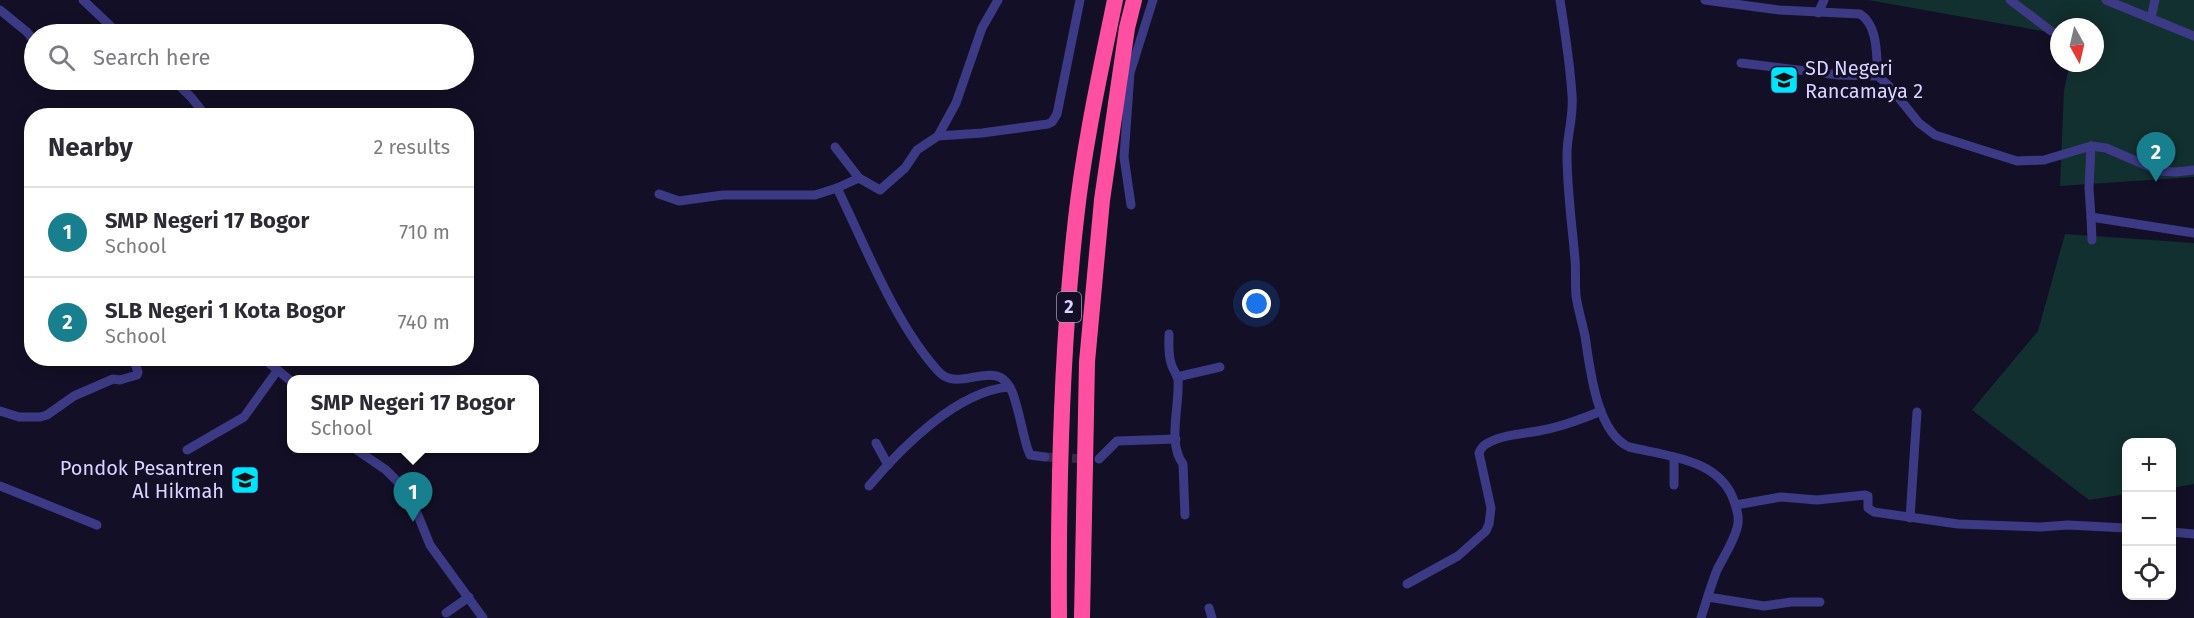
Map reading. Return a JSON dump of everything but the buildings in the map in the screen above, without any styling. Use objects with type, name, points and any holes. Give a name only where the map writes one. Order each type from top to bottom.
[{"type":"highway","name":"2","points":[[1059,618],[1062,442],[1076,219],[1090,124],[1115,0]]},
{"type":"highway","name":"2","points":[[1082,618],[1087,362],[1102,200],[1127,28],[1134,0]]},
{"type":"street","points":[[83,0],[108,24]]},
{"type":"street","points":[[835,147],[859,178],[876,190],[882,190],[905,168],[917,150],[938,136],[956,104],[982,28],[998,0]]},
{"type":"street","points":[[938,136],[1038,127],[1053,122],[1057,114],[1080,0]]},
{"type":"street","points":[[1131,205],[1124,157],[1130,73],[1153,0]]},
{"type":"street","points":[[1560,0],[1569,50],[1573,97],[1567,150],[1567,189],[1576,263],[1576,293],[1590,370],[1601,411],[1612,433],[1624,445],[1702,466],[1716,474],[1728,487],[1736,505],[1738,527],[1717,570],[1701,618]]},
{"type":"street","points":[[1705,0],[1818,13],[1855,13],[1865,18],[1873,34],[1878,76],[1890,87],[1919,123],[1935,135],[1960,144],[2026,162],[2044,160],[2081,147],[2091,146],[2106,148],[2159,171],[2194,170]]},
{"type":"street","points":[[1818,13],[1824,0]]},
{"type":"street","points":[[2010,0],[2050,30]]},
{"type":"street","points":[[2106,0],[2194,36]]},
{"type":"street","points":[[2151,18],[2155,0]]},
{"type":"street","points":[[0,10],[24,30]]},
{"type":"street","points":[[1741,63],[1839,75],[1878,76]]},
{"type":"street","points":[[184,90],[200,108]]},
{"type":"street","points":[[2091,146],[2089,188],[2092,240]]},
{"type":"street","points":[[659,194],[679,201],[723,195],[814,195],[859,178]]},
{"type":"street","points":[[837,188],[912,338],[946,378],[958,381],[984,374],[997,376],[1013,394],[1030,455],[1045,457]]},
{"type":"street","points":[[2091,217],[2194,233]]},
{"type":"street","points":[[1169,334],[1171,365],[1177,377],[1176,440],[1178,458],[1183,464],[1185,515]]},
{"type":"street","points":[[0,411],[32,418],[47,415],[74,396],[113,379],[120,380],[137,375],[136,366]]},
{"type":"street","points":[[272,366],[287,379]]},
{"type":"street","points":[[1177,377],[1220,367]]},
{"type":"street","points":[[187,450],[244,417],[277,371]]},
{"type":"street","points":[[869,486],[913,438],[956,407],[986,391],[1009,387]]},
{"type":"street","points":[[1407,584],[1458,556],[1486,531],[1491,508],[1479,453],[1481,447],[1494,440],[1573,422],[1601,411]]},
{"type":"street","points":[[1910,518],[1917,412]]},
{"type":"street","points":[[1099,459],[1116,441],[1176,440]]},
{"type":"street","points":[[876,443],[888,465]]},
{"type":"street","points":[[361,453],[386,470],[411,498],[430,545],[483,618]]},
{"type":"street","points":[[1674,457],[1674,485]]},
{"type":"street","points":[[0,486],[97,525]]},
{"type":"street","points":[[1736,505],[1781,497],[1817,500],[1865,495],[1868,496],[1869,509],[1910,518],[1958,524],[2122,528]]},
{"type":"street","points":[[2176,532],[2194,534]]},
{"type":"street","points":[[446,613],[469,597]]},
{"type":"street","points":[[1708,597],[1764,606],[1791,602],[1820,602]]},
{"type":"street","points":[[1209,608],[1212,618]]},
{"type":"green space","points":[[1868,0],[2194,0],[2194,177],[2060,186],[2064,90],[2068,72],[2104,72],[2104,18],[2050,18],[2050,32]]},
{"type":"green space","points":[[2065,234],[2194,243],[2194,484],[2176,487],[2176,438],[2122,438],[2122,495],[2089,500],[1972,410],[2038,331]]},
{"type":"tunnel","points":[[1045,457],[1087,459]]},
{"type":"place","name":"SD Negeri Rancamaya 2","points":[[1784,80]]},
{"type":"place","name":"SLB Negeri 1 Kota Bogor","points":[[2156,182]]},
{"type":"place","name":"Pondok Pesantren Al Hikmah","points":[[245,480]]},
{"type":"place","name":"SMP Negeri 17 Bogor","points":[[413,522]]}]
